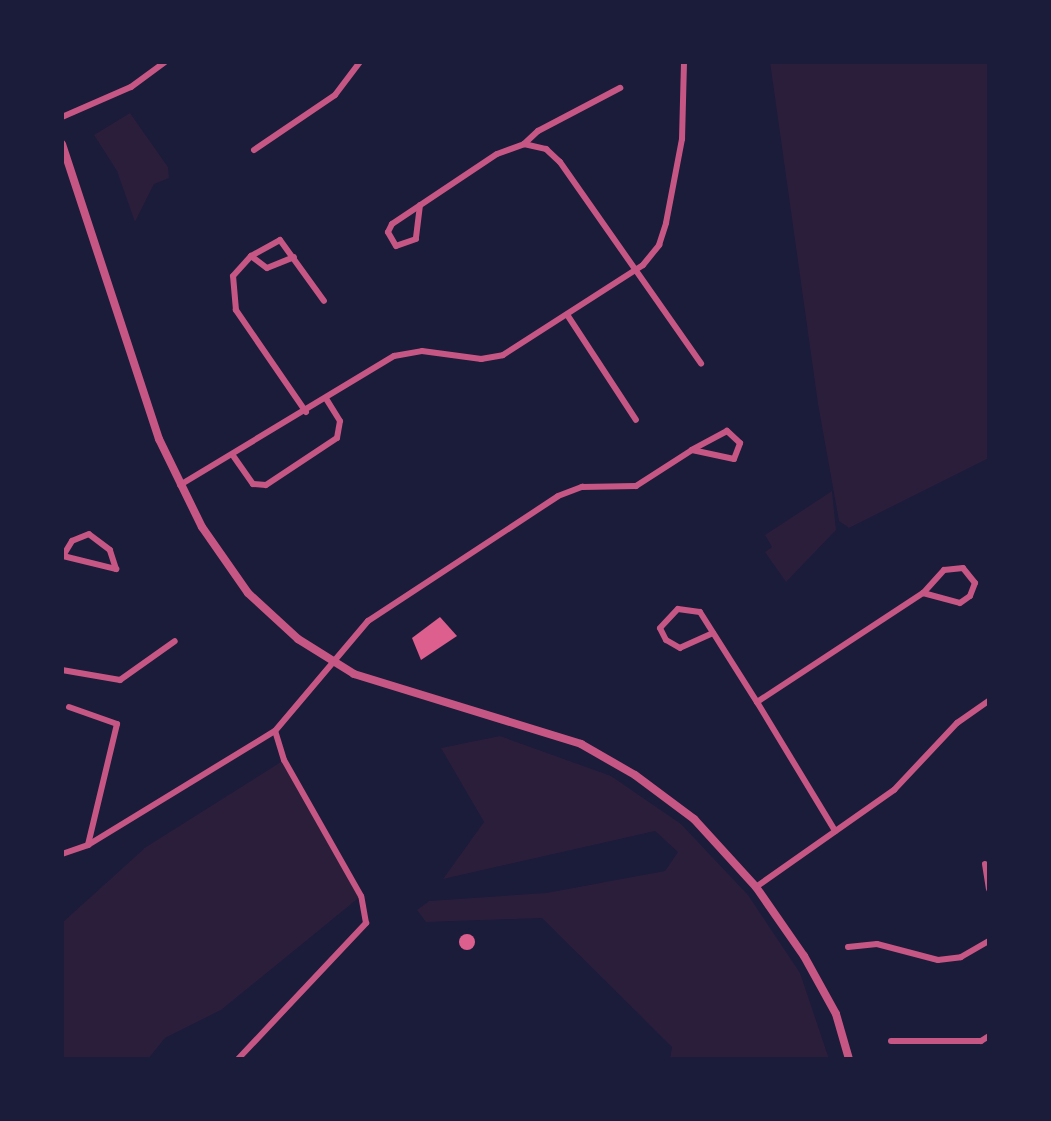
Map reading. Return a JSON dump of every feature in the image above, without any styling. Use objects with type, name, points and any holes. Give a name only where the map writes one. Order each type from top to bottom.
[{"type":"street","points":[[62,117],[131,87],[165,62]]},
{"type":"street","points":[[254,150],[335,95],[360,62]]},
{"type":"street","points":[[180,485],[234,457],[404,353],[492,358],[514,351],[636,270],[654,253],[666,223],[682,139],[684,62]]},
{"type":"street","points":[[420,205],[416,239],[396,246],[389,228],[420,205],[497,154],[524,144],[538,131],[620,88]]},
{"type":"street","points":[[62,144],[135,377],[180,485],[248,593],[298,639],[335,664],[436,703],[581,744],[635,775],[694,819],[756,887],[836,1014],[849,1059]]},
{"type":"street","points":[[524,144],[555,155],[701,363]]},
{"type":"street","points":[[306,412],[232,301],[233,276],[251,256],[280,240],[324,301]]},
{"type":"street","points":[[251,256],[267,268],[294,257]]},
{"type":"street","points":[[568,316],[636,420]]},
{"type":"street","points":[[234,457],[253,484],[266,485],[337,438],[340,421],[326,399]]},
{"type":"street","points":[[62,854],[88,845],[275,731],[375,615],[558,496],[582,487],[636,486],[692,450],[721,432],[731,433],[740,443],[738,456],[727,461],[692,450]]},
{"type":"street","points":[[89,534],[110,550],[116,569],[76,559],[63,556],[72,541],[89,534]]},
{"type":"street","points":[[757,702],[923,593],[944,570],[963,568],[975,583],[970,596],[960,603],[923,593]]},
{"type":"street","points":[[713,633],[680,648],[660,628],[678,609],[700,612],[757,702],[835,831]]},
{"type":"street","points":[[62,670],[120,680],[175,641]]},
{"type":"street","points":[[756,887],[894,790],[957,723],[989,701]]},
{"type":"street","points":[[69,707],[117,724],[88,845]]},
{"type":"street","points":[[238,1059],[366,923],[361,896],[284,760],[275,731]]},
{"type":"street","points":[[985,864],[989,889]]},
{"type":"street","points":[[848,947],[877,944],[938,960],[961,957],[989,941]]},
{"type":"street","points":[[891,1041],[981,1041],[989,1036]]},
{"type":"shaded area","points":[[770,62],[989,62],[989,458],[849,528],[839,521],[818,404]]},
{"type":"shaded area","points":[[130,113],[168,167],[169,178],[154,184],[135,222],[117,171],[94,135]]},
{"type":"shaded area","points":[[832,491],[836,530],[786,582],[765,552],[772,547],[765,535]]},
{"type":"shaded area","points":[[500,736],[611,776],[681,824],[748,895],[800,973],[829,1059],[670,1059],[672,1047],[542,918],[426,922],[417,910],[429,901],[546,893],[665,871],[678,852],[655,831],[443,879],[484,822],[441,748]]},
{"type":"shaded area","points":[[284,760],[361,896],[221,1010],[165,1038],[148,1059],[62,1059],[62,923],[146,847]]},
{"type":"building","points":[[440,617],[457,636],[421,660],[412,638]]},
{"type":"building","points":[[464,934],[470,934],[475,942],[473,948],[464,950],[459,945],[459,939]]}]
